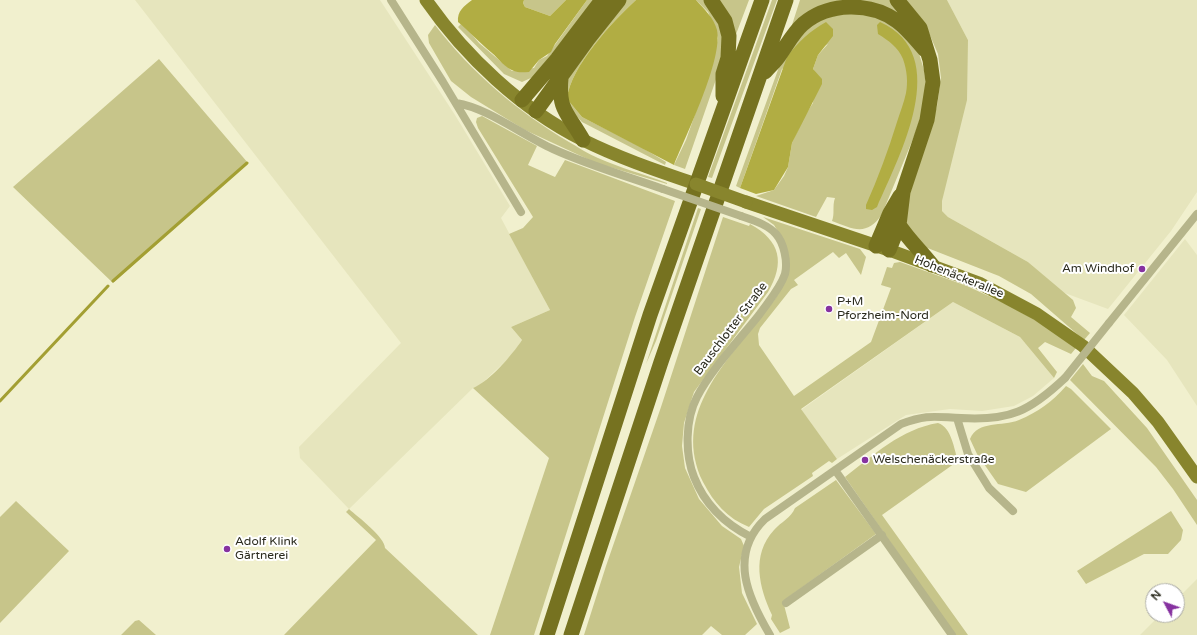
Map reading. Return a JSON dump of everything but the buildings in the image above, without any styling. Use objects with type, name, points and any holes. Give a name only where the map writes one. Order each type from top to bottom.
[{"type":"highway","points":[[522,100],[557,59],[602,0]]},
{"type":"highway","points":[[536,111],[588,39],[619,0]]},
{"type":"highway","points":[[711,0],[721,14],[729,36],[728,58],[723,74],[723,107]]},
{"type":"highway","points":[[547,635],[650,315],[762,0]]},
{"type":"highway","points":[[571,635],[666,347],[786,0]]},
{"type":"highway","points":[[883,248],[899,225],[903,192],[930,107],[933,82],[928,53],[920,28],[896,0]]},
{"type":"highway","points":[[761,75],[778,57],[803,24],[823,12],[840,8],[866,8],[891,17],[907,30],[928,53]]},
{"type":"highway","points":[[561,78],[560,98],[562,105],[583,140]]},
{"type":"highway","points":[[883,248],[890,213],[903,192]]},
{"type":"highway","points":[[899,225],[908,238],[932,265]]},
{"type":"main road","name":"Hohenäckerallee","points":[[428,3],[441,20],[487,70],[536,111],[583,140],[656,171],[883,248],[979,283],[1037,314],[1083,346],[1134,393],[1158,422],[1197,477]]},
{"type":"street","points":[[391,0],[456,103],[521,212]]},
{"type":"street","name":"Bauschlotter Straße","points":[[456,103],[469,105],[482,111],[524,135],[579,160],[741,216],[766,226],[776,234],[784,253],[785,273],[770,300],[697,396],[689,426],[688,445],[692,471],[705,498],[726,522],[751,537]]},
{"type":"street","points":[[770,635],[756,611],[746,579],[745,563],[751,537],[765,519],[901,424],[922,416],[996,418],[1017,413],[1037,402],[1065,378],[1197,214]]},
{"type":"street","points":[[957,418],[968,454],[989,488],[1013,511]]},
{"type":"street","points":[[835,470],[952,635]]},
{"type":"street","points":[[786,603],[882,535]]},
{"type":"shaded area","points":[[135,0],[380,0],[455,115],[510,206],[501,218],[550,310],[511,327],[522,340],[511,356],[480,385],[473,388],[349,509],[300,458],[299,447],[401,343]]},
{"type":"shaded area","points":[[472,0],[524,0],[523,3],[525,7],[550,16],[566,0],[587,0],[555,44],[551,52],[539,60],[529,72],[518,72],[505,66],[458,22],[460,12]]},
{"type":"shaded area","points":[[524,0],[566,0],[550,16],[525,7],[523,3]]},
{"type":"shaded area","points":[[587,0],[595,0],[533,77],[522,82],[504,74],[458,27],[461,24],[464,25],[479,43],[512,71],[534,68],[539,60],[547,56]]},
{"type":"shaded area","points":[[626,0],[636,0],[605,32],[584,59],[570,86],[567,99],[582,117],[641,147],[666,162],[665,165],[582,122],[569,108],[564,95],[565,82],[572,68],[597,34]]},
{"type":"shaded area","points":[[636,0],[696,0],[711,18],[717,30],[717,43],[709,78],[674,165],[582,117],[567,99],[570,86],[584,59],[605,32]]},
{"type":"shaded area","points":[[696,0],[705,0],[723,33],[722,62],[685,169],[674,165],[686,140],[711,69],[718,38],[708,12]]},
{"type":"shaded area","points":[[717,0],[749,0],[735,37]]},
{"type":"shaded area","points":[[772,0],[777,0],[712,178],[708,177]]},
{"type":"shaded area","points":[[800,0],[890,0],[910,20],[867,4],[791,28]]},
{"type":"shaded area","points":[[902,0],[947,0],[968,40],[967,100],[942,201],[942,211],[948,217],[1028,262],[1073,300],[1076,308],[1071,317],[1090,333],[1084,340],[1031,294],[999,276],[925,247],[907,225],[906,218],[909,196],[937,106],[941,78],[938,54],[929,33]]},
{"type":"shaded area","points":[[947,0],[1197,0],[1197,192],[1171,231],[1108,309],[1062,292],[1028,262],[948,217],[942,211],[942,201],[968,40]]},
{"type":"shaded area","points":[[853,11],[891,22],[918,50],[924,70],[926,86],[924,106],[915,134],[882,214],[871,226],[859,229],[847,227],[832,221],[835,198],[827,197],[816,217],[756,196],[774,190],[784,176],[788,167],[792,143],[805,115],[813,103],[816,74],[813,69],[818,55],[828,44],[782,69],[740,188],[736,186],[783,56],[815,21]]},
{"type":"shaded area","points":[[826,22],[833,29],[833,36],[818,55],[813,69],[822,79],[822,84],[792,143],[788,167],[774,190],[756,194],[740,188],[787,57],[795,46],[805,37]]},
{"type":"shaded area","points":[[880,22],[902,37],[914,58],[917,82],[914,108],[907,135],[877,207],[872,210],[866,209],[866,205],[879,175],[890,143],[904,100],[907,85],[905,67],[899,51],[878,34],[877,25]]},
{"type":"shaded area","points":[[435,25],[480,75],[496,90],[532,118],[594,156],[667,184],[596,163],[525,130],[471,97],[451,81],[429,43],[428,35]]},
{"type":"shaded area","points":[[159,59],[248,163],[113,283],[13,187]]},
{"type":"shaded area","points":[[482,116],[537,146],[528,165],[555,177],[565,160],[675,201],[635,317],[534,635],[490,635],[549,458],[473,388],[480,385],[493,374],[513,353],[522,340],[511,327],[550,310],[509,234],[523,228],[533,217],[478,128],[476,122],[477,118]]},
{"type":"shaded area","points":[[698,208],[701,209],[656,341],[646,364]]},
{"type":"shaded area","points":[[723,217],[749,226],[750,224],[768,238],[774,245],[777,254],[777,272],[768,292],[694,392],[684,423],[682,446],[685,468],[699,499],[722,526],[741,539],[744,546],[739,567],[742,593],[757,624],[745,635],[722,635],[711,626],[702,635],[584,635],[606,566],[661,407]]},
{"type":"shaded area","points":[[763,217],[860,249],[866,257],[861,275],[846,253],[839,258],[833,252],[794,280],[798,285],[791,289],[760,328],[758,334],[759,345],[794,396],[871,342],[891,288],[881,285],[887,267],[892,268],[894,263],[900,262],[967,286],[1010,306],[1042,324],[1076,348],[1071,354],[1045,342],[1038,348],[1057,372],[1054,378],[1020,337],[953,302],[801,409],[837,459],[832,463],[829,461],[812,473],[813,476],[764,509],[749,527],[734,519],[722,509],[707,490],[695,458],[693,436],[697,415],[706,394],[717,375],[730,356],[775,300],[782,284],[786,245],[774,225]]},
{"type":"shaded area","points":[[1185,239],[1197,255],[1197,406],[1167,360],[1124,315]]},
{"type":"shaded area","points":[[953,302],[1020,337],[1054,378],[1033,396],[1014,406],[982,411],[950,409],[906,415],[837,459],[801,410]]},
{"type":"shaded area","points":[[1083,364],[1092,376],[1104,381],[1147,428],[1197,500],[1197,525],[1156,467],[1070,380]]},
{"type":"shaded area","points":[[1066,386],[1071,389],[1111,429],[1026,492],[998,484],[977,454],[970,439],[974,433],[985,426],[1012,422],[1026,417],[1050,402]]},
{"type":"shaded area","points":[[938,423],[946,429],[949,434],[954,445],[958,461],[882,515],[968,635],[955,635],[845,477],[888,444],[900,437],[925,426]]},
{"type":"shaded area","points":[[836,480],[876,534],[783,601],[790,628],[780,633],[771,619],[772,615],[767,604],[761,582],[760,560],[762,550],[774,530],[795,508]]},
{"type":"shaded area","points":[[16,501],[69,551],[0,623],[0,517]]},
{"type":"shaded area","points":[[349,509],[381,538],[385,548],[478,635],[284,635],[376,540],[346,512]]},
{"type":"shaded area","points":[[1171,511],[1183,530],[1181,540],[1168,554],[1144,554],[1086,584],[1077,571]]},
{"type":"shaded area","points":[[1197,579],[1197,635],[1140,635],[1152,623],[1185,623],[1185,591]]},
{"type":"shaded area","points":[[139,620],[156,635],[121,635],[135,621]]},
{"type":"waterway","points":[[113,281],[247,163]]},
{"type":"waterway","points":[[0,401],[108,286]]},
{"type":"place","name":"Am Windhof","points":[[1142,269]]},
{"type":"place","name":"P+M Pforzheim-Nord","points":[[829,309]]},
{"type":"place","name":"Welschenäckerstraße","points":[[865,460]]},
{"type":"place","name":"Adolf Klink Gärtnerei","points":[[227,549]]}]
